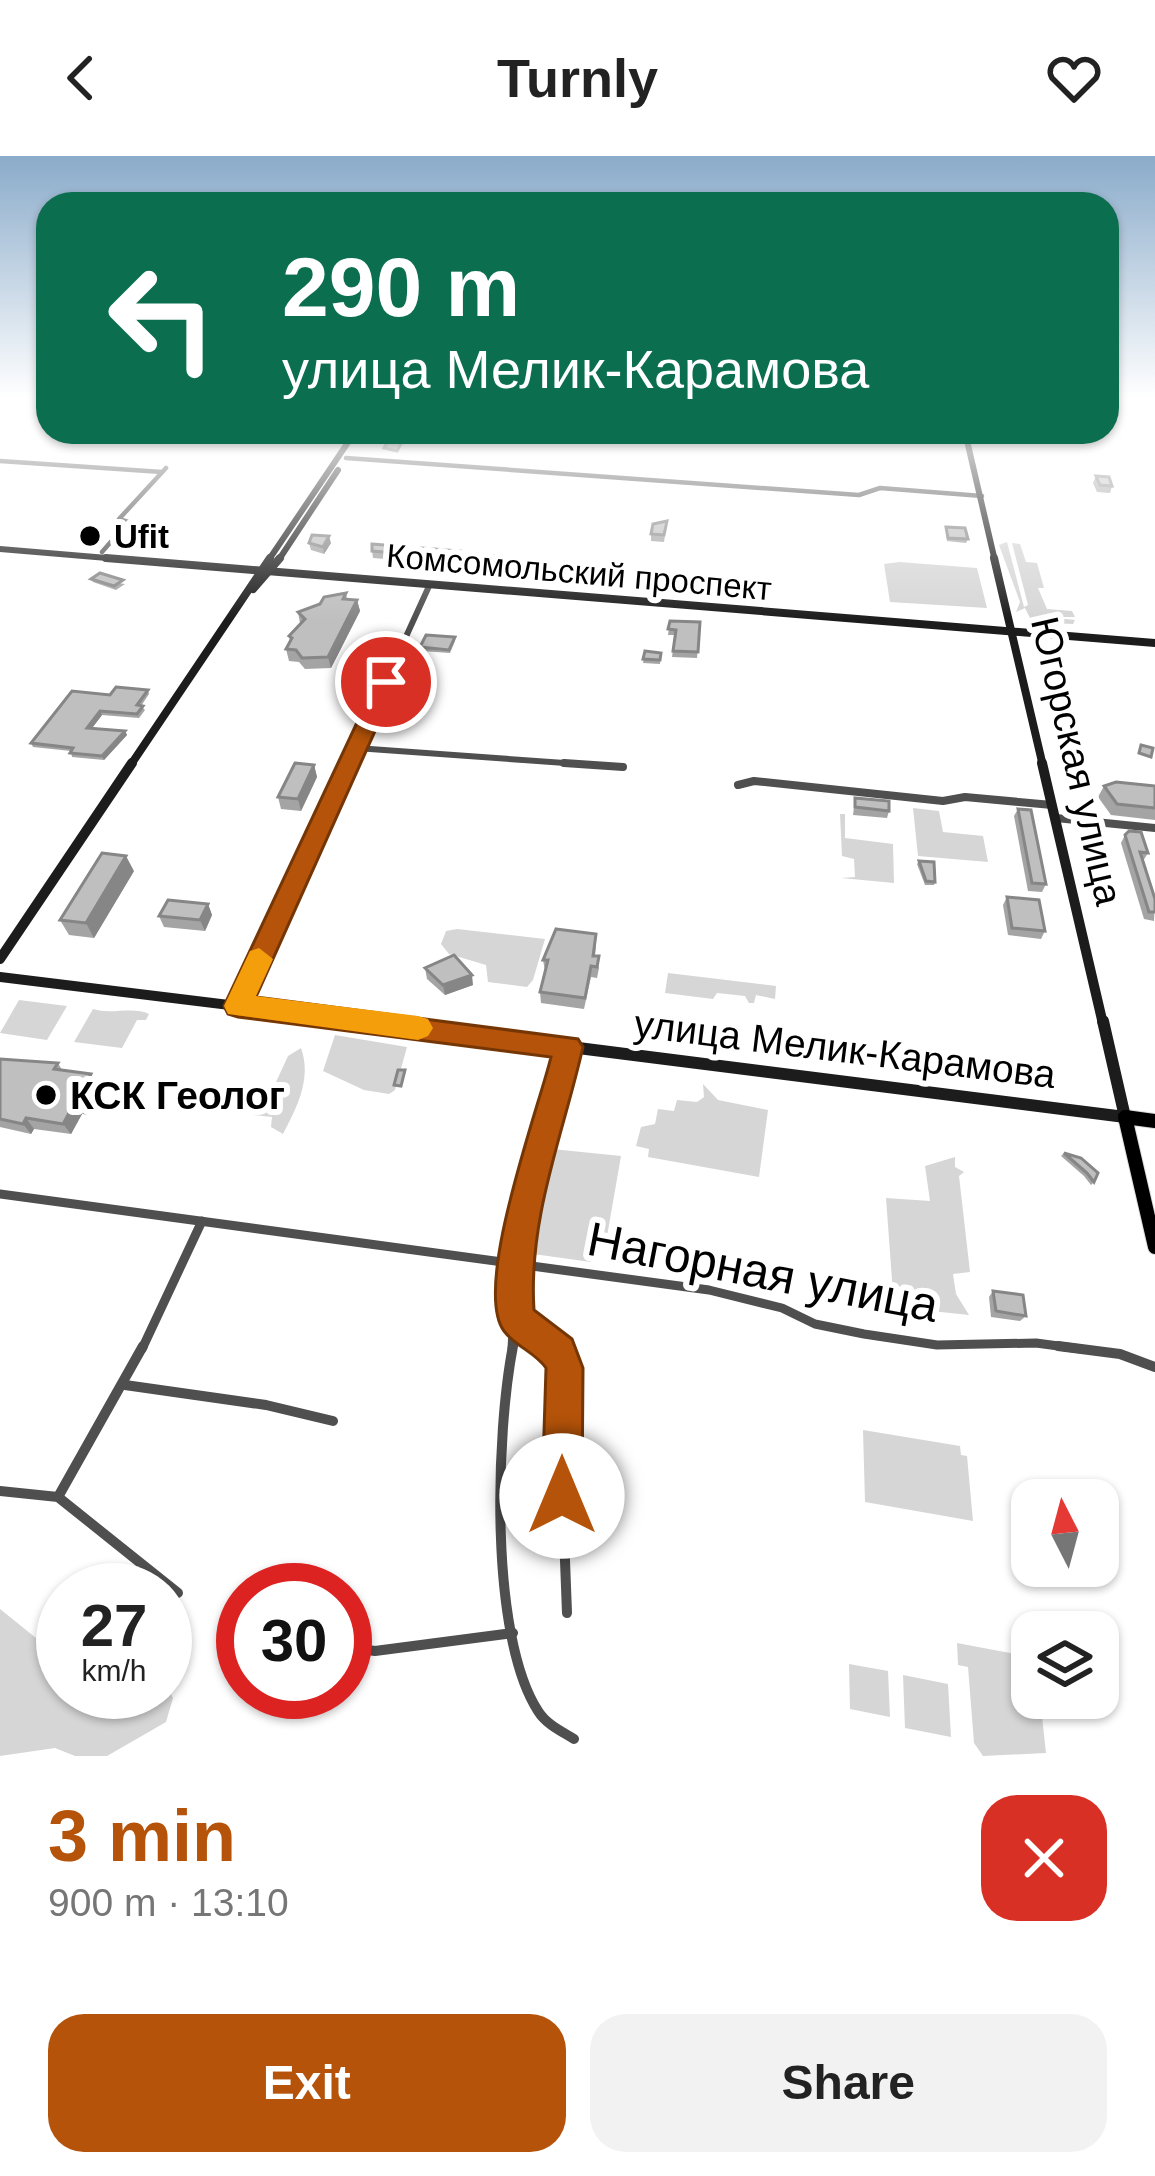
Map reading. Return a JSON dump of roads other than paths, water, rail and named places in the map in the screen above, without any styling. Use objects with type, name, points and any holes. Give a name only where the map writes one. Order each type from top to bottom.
[{"type":"main road","points":[[268,568],[333,471]]},
{"type":"main road","points":[[0,959],[337,471]]},
{"type":"main road","name":"Югорская улица","points":[[975,471],[1155,1247]]},
{"type":"main road","name":"Комсомольский проспект","points":[[0,547],[1155,640]]},
{"type":"main road","name":"Комсомольский проспект","points":[[57,551],[1011,628]]},
{"type":"main road","name":"улица Мелик-Карамова","points":[[0,977],[1155,1120]]},
{"type":"street","points":[[102,552],[128,522],[119,519],[163,471]]},
{"type":"street","points":[[521,471],[842,494],[866,494],[880,488],[982,496]]},
{"type":"street","points":[[238,1006],[430,584]]},
{"type":"street","points":[[356,748],[622,766]]},
{"type":"street","points":[[738,785],[754,782],[943,801],[965,797],[1155,828]]},
{"type":"street","points":[[568,1047],[547,1135],[536,1157],[514,1262],[517,1319],[504,1397],[505,1539],[513,1633],[530,1699],[549,1724],[574,1739]]},
{"type":"street","name":"Нагорная улица","points":[[0,1194],[710,1289],[782,1308],[815,1324],[865,1334],[955,1346],[1036,1343],[1120,1354],[1155,1366]]},
{"type":"street","points":[[58,1497],[124,1385],[202,1221]]},
{"type":"street","points":[[517,1319],[559,1352],[565,1368],[561,1455],[567,1613]]},
{"type":"street","points":[[124,1385],[266,1405],[333,1421]]},
{"type":"street","points":[[0,1492],[58,1497],[67,1509],[109,1536],[135,1563]]},
{"type":"street","points":[[372,1651],[513,1633]]},
{"type":"place","name":"Ufit","points":[[90,536]]},
{"type":"place","name":"КСК Геолог","points":[[46,1095]]}]
